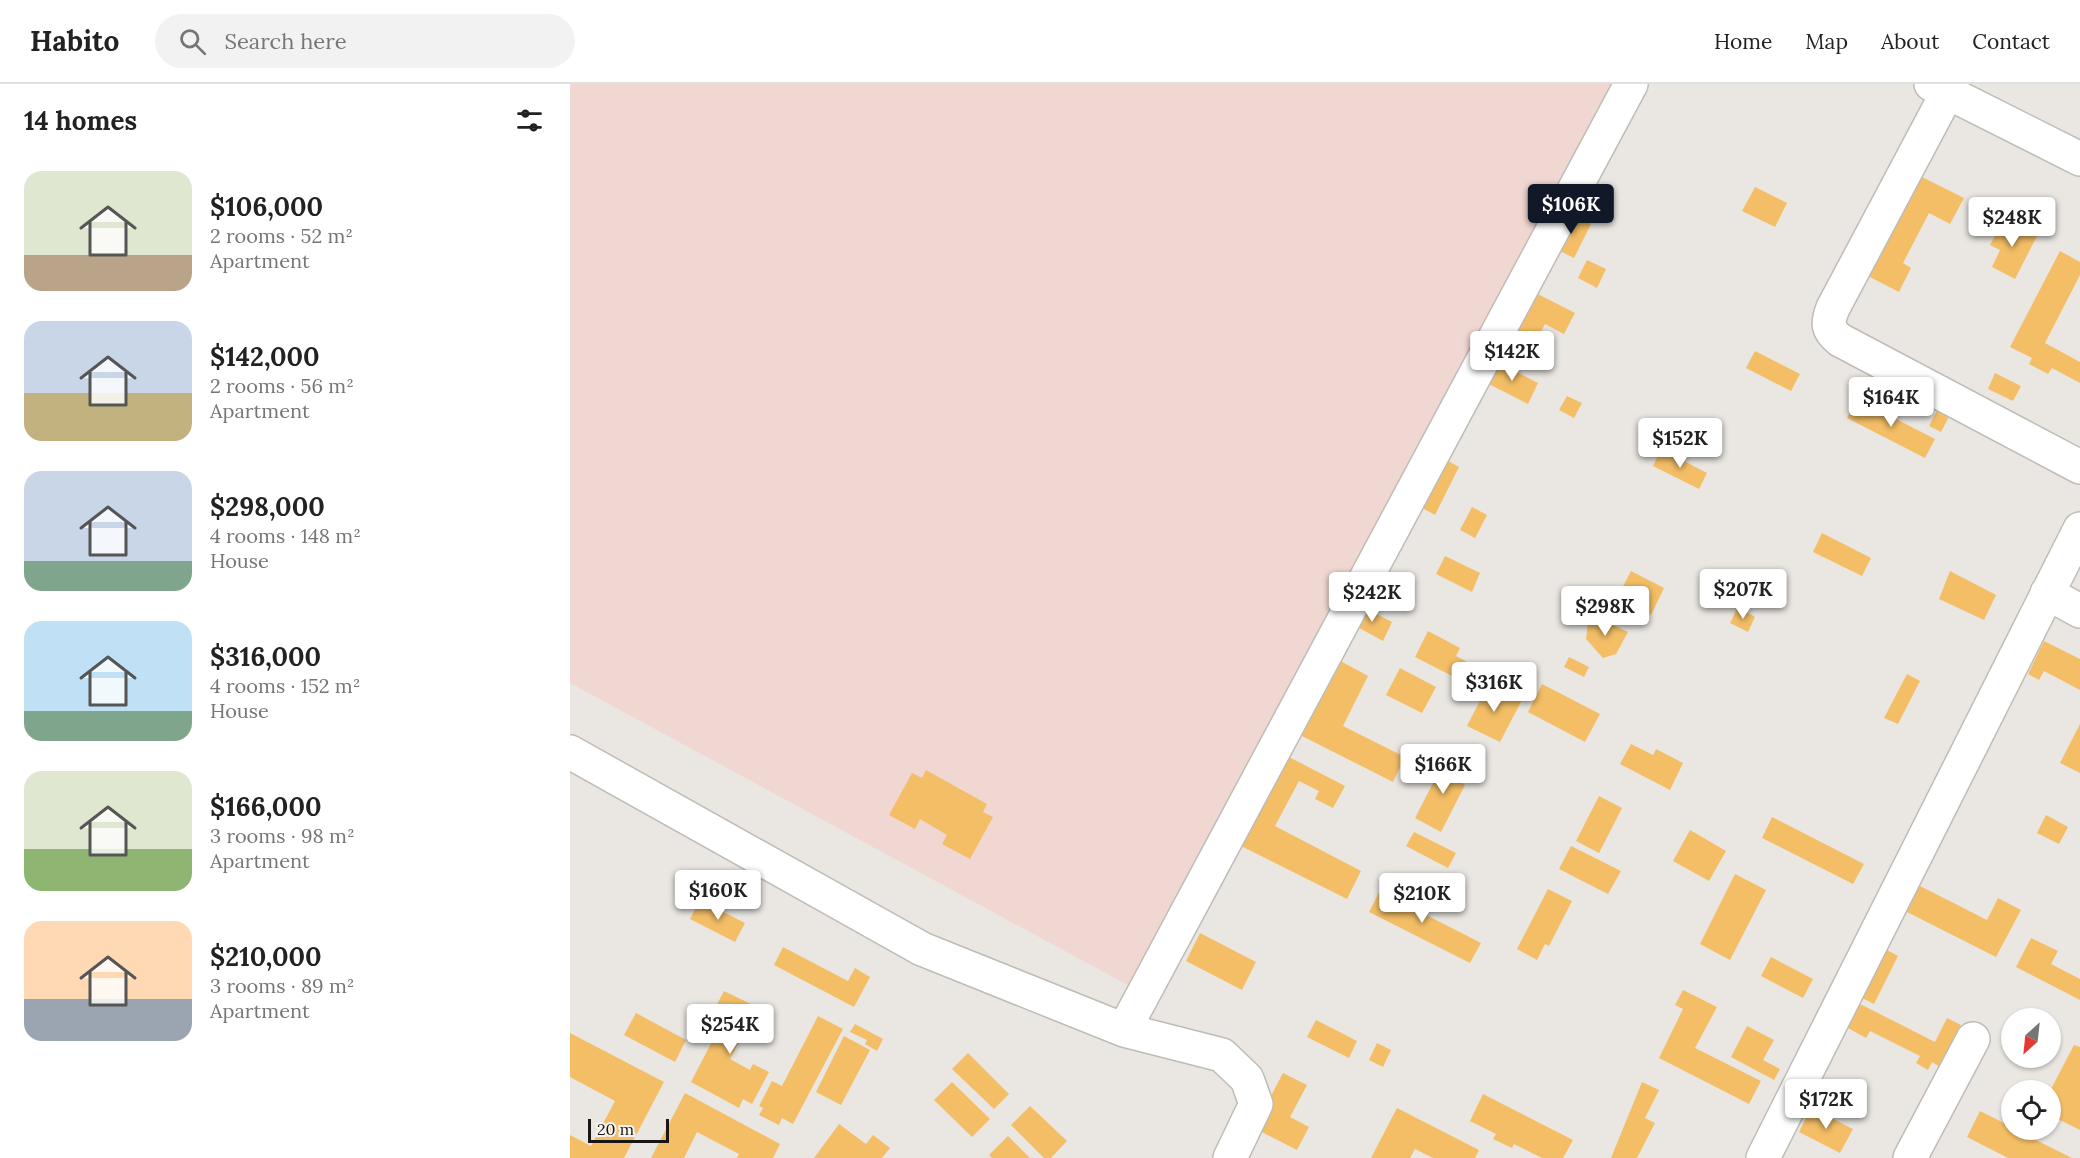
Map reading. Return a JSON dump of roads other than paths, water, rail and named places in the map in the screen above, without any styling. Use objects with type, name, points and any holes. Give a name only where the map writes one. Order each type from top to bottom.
[{"type":"street","points":[[1124,1030],[1631,84]]},
{"type":"street","points":[[2080,159],[1944,87],[1828,320],[1832,334],[1840,340],[2080,467]]},
{"type":"street","points":[[1763,1158],[2080,529]]},
{"type":"street","points":[[2047,593],[2080,610]]},
{"type":"street","points":[[570,752],[922,949],[1124,1030],[1222,1055],[1247,1079],[1256,1104],[1230,1158]]},
{"type":"street","points":[[1910,1158],[1973,1039]]}]
